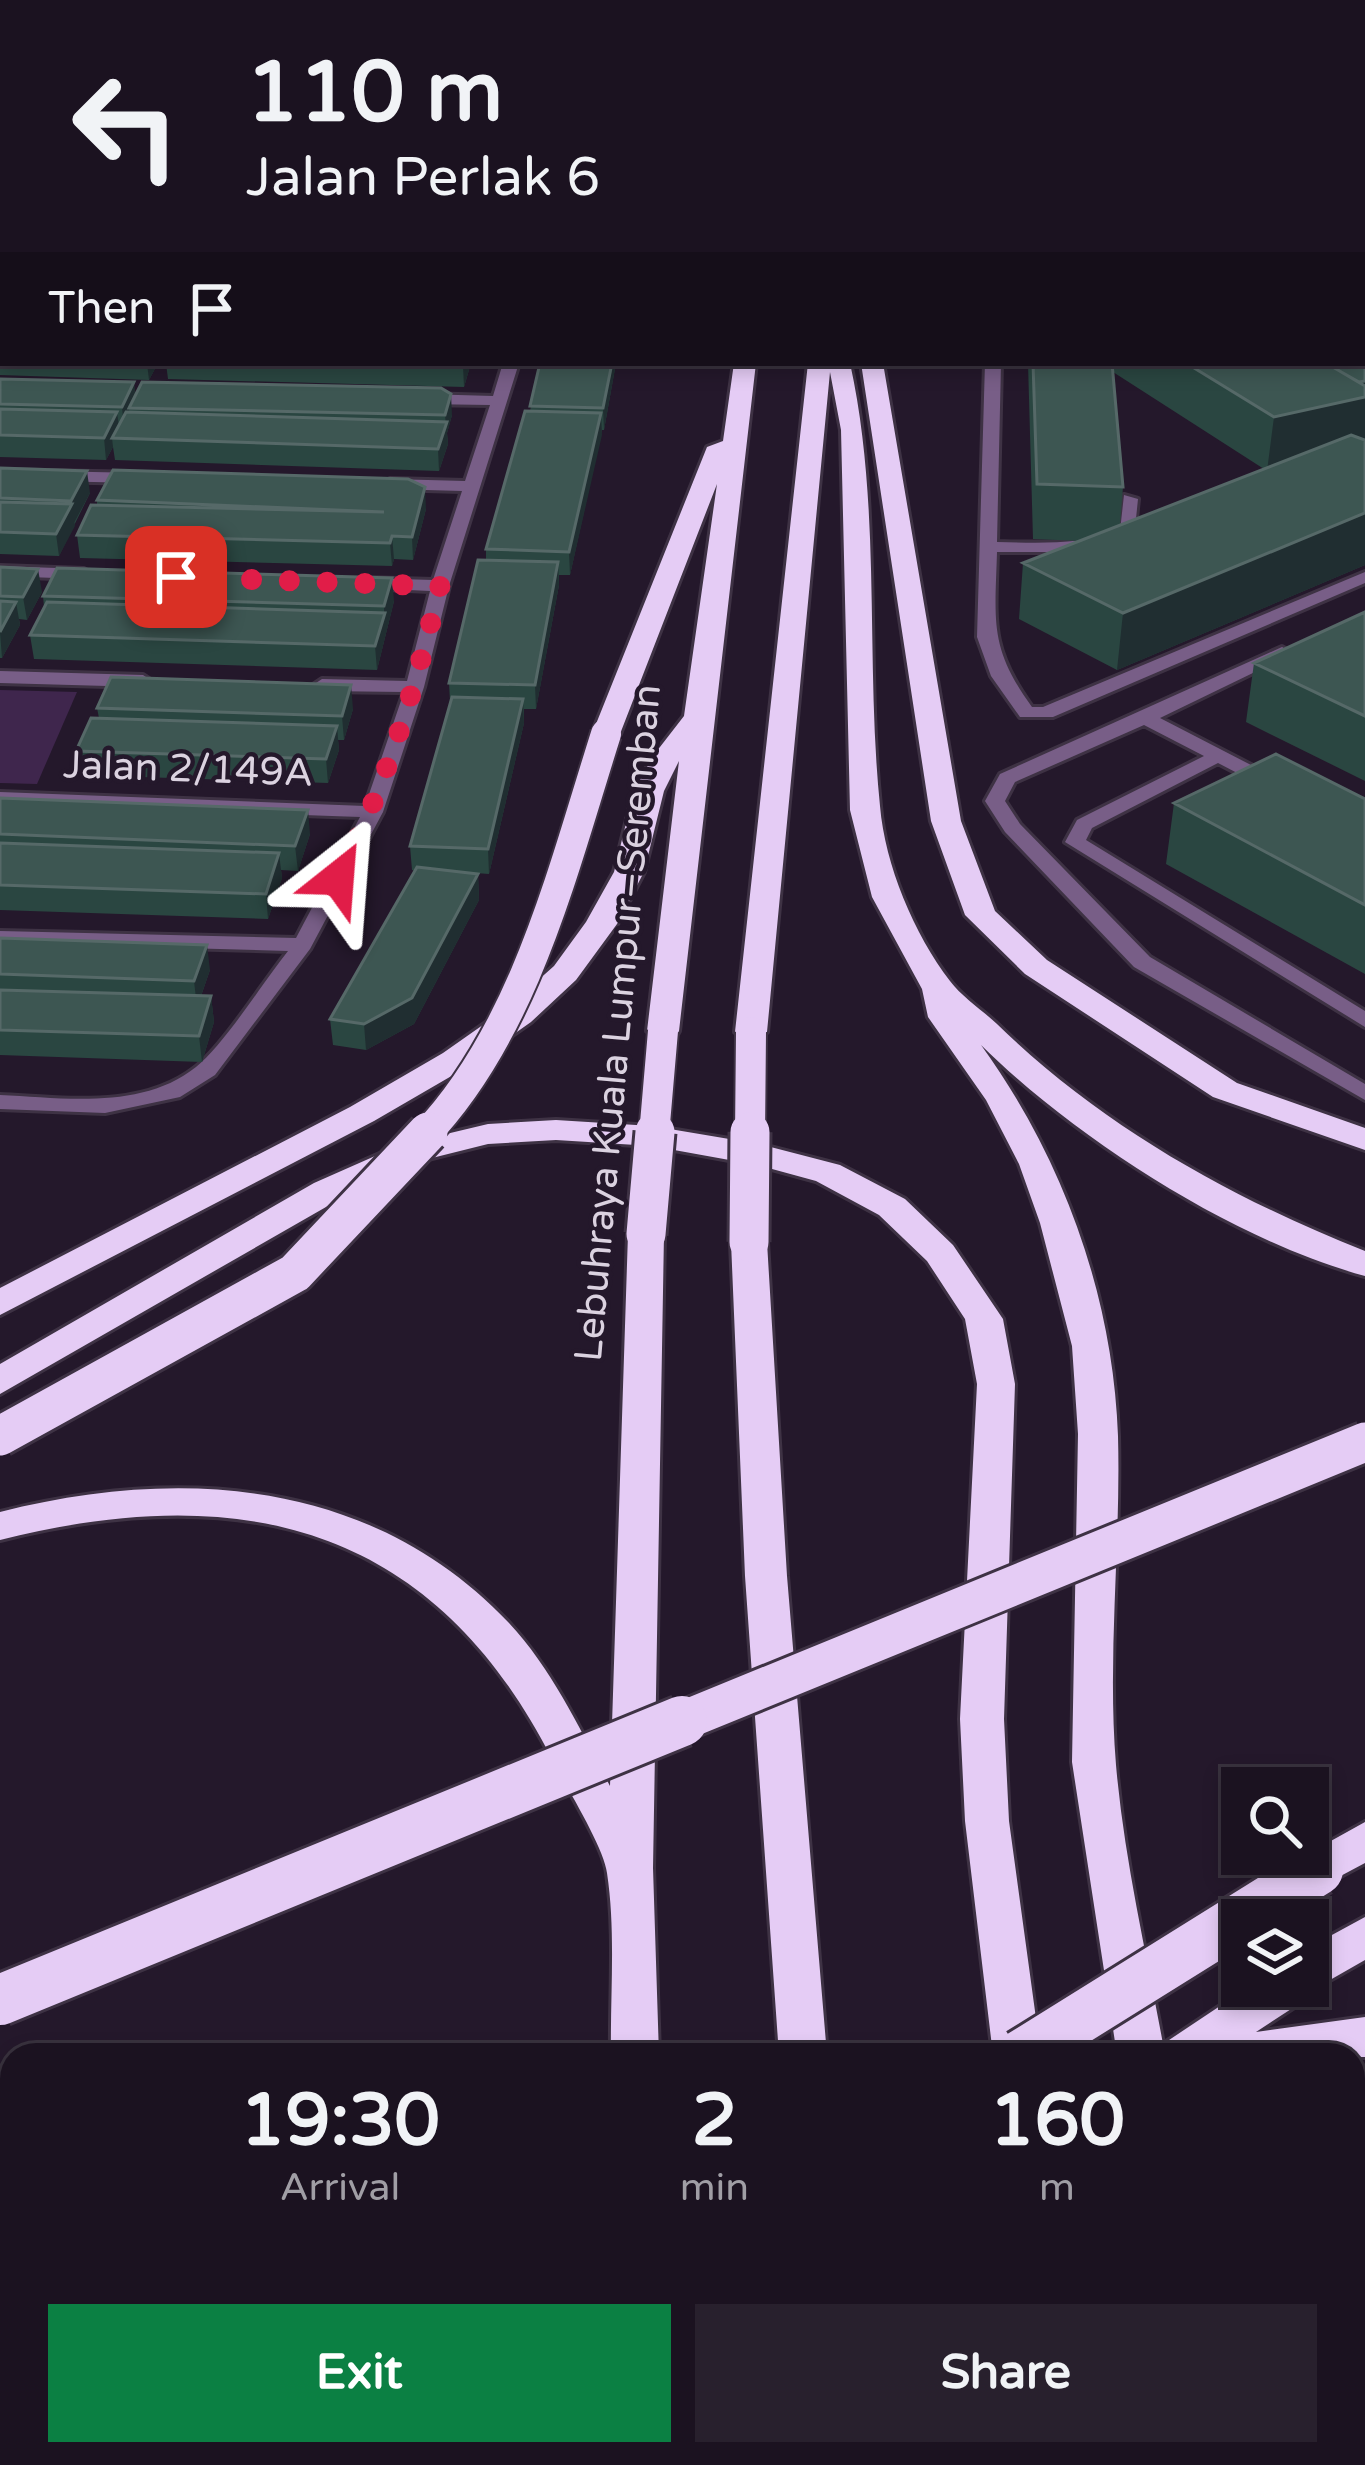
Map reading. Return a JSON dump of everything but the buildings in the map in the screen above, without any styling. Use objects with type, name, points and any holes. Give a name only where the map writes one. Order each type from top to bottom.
[{"type":"highway","points":[[802,2043],[766,1576],[748,1242],[751,1032],[820,366]]},
{"type":"highway","points":[[840,366],[852,412],[865,810],[887,897],[938,989],[944,1017],[1004,1099],[1036,1164],[1058,1223],[1090,1346],[1098,1434],[1094,1762],[1139,2043]]},
{"type":"highway","points":[[872,366],[946,821],[981,915],[1036,967],[1225,1090],[1365,1140]]},
{"type":"highway","points":[[0,1436],[296,1273],[461,1097],[540,942],[606,734],[743,376]]},
{"type":"highway","name":"Lebuhraya Kuala Lumpur–Seremban","points":[[635,2043],[629,1868],[646,1234],[698,717],[743,376]]},
{"type":"highway","points":[[0,1303],[362,1114],[455,1060],[519,1015],[565,973],[601,924],[629,872],[649,791],[667,756],[698,717]]},
{"type":"highway","points":[[938,989],[976,1017],[1019,1063],[1139,1152],[1270,1224],[1365,1264]]},
{"type":"highway","points":[[0,1381],[327,1191],[412,1152],[488,1134],[556,1130],[652,1136],[738,1151],[828,1173],[892,1207],[940,1253],[985,1319],[996,1384],[982,1719],[987,1821],[1017,2043]]},
{"type":"highway","points":[[1270,1224],[1365,1245]]},
{"type":"highway","points":[[0,2000],[1365,1442]]},
{"type":"highway","points":[[0,1526],[91,1503],[156,1498],[269,1510],[328,1523],[380,1543],[423,1569],[498,1638],[535,1692],[629,1868]]},
{"type":"highway","points":[[1038,2043],[1365,1840]]},
{"type":"highway","points":[[1329,1959],[1365,1936]]},
{"type":"highway","points":[[1200,2043],[1256,2007]]},
{"type":"highway","points":[[1324,2043],[1365,2037]]},
{"type":"street","points":[[0,1102],[105,1106],[172,1092],[207,1070],[303,945],[373,812],[510,366]]},
{"type":"street","points":[[993,366],[986,637],[1013,698],[1028,713],[1037,714],[1365,577]]},
{"type":"street","points":[[404,398],[499,401]]},
{"type":"street","points":[[0,475],[150,478]]},
{"type":"street","points":[[380,484],[472,486]]},
{"type":"street","points":[[988,548],[1088,548],[1108,543],[1128,534],[1130,499]]},
{"type":"street","points":[[0,571],[116,575]]},
{"type":"street","points":[[348,583],[440,586]]},
{"type":"street","points":[[1305,641],[1007,778],[995,801],[1042,861],[1142,962],[1365,1093]]},
{"type":"street","points":[[0,677],[161,681]]},
{"type":"street","points":[[300,684],[415,687]]},
{"type":"street","points":[[1145,718],[1302,800]]},
{"type":"street","points":[[1218,756],[1084,824],[1075,842],[1365,1020]]},
{"type":"street","name":"Jalan 2/149A","points":[[0,798],[373,812]]},
{"type":"street","points":[[0,937],[303,945]]},
{"type":"shaded area","points":[[0,690],[77,692],[37,784],[0,783]]},
{"type":"route","points":[[176,577],[440,586],[415,687],[373,812],[338,878]]}]
